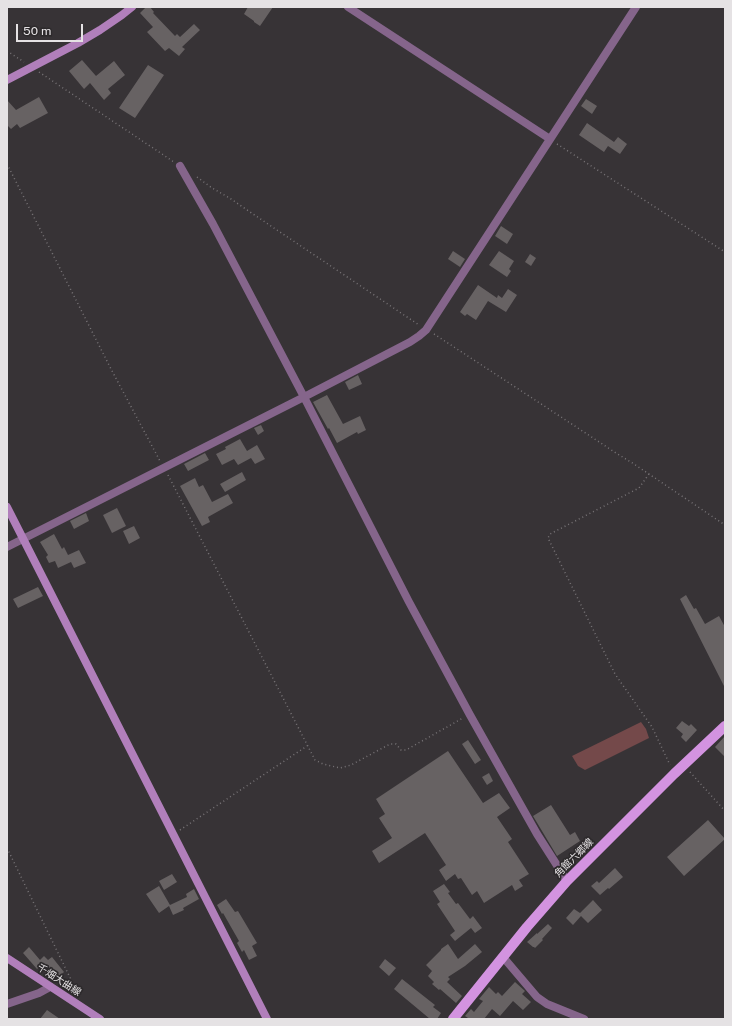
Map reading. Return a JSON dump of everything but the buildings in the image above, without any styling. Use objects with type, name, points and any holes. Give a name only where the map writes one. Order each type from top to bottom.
[{"type":"main road","name":"角館六郷線","points":[[453,1019],[567,881],[674,774],[725,726]]},
{"type":"street","points":[[7,80],[78,43],[100,30],[132,7]]},
{"type":"street","points":[[348,7],[550,140]]},
{"type":"street","points":[[7,547],[304,397],[410,342],[426,330],[636,7]]},
{"type":"street","points":[[180,166],[213,224],[409,602],[470,715],[537,834],[567,881]]},
{"type":"street","points":[[7,507],[267,1019]]},
{"type":"street","points":[[503,957],[537,997],[547,1004],[584,1019]]},
{"type":"street","name":"千畑大曲線","points":[[7,958],[100,1019]]},
{"type":"street","points":[[7,1004],[39,993],[50,987]]},
{"type":"path","points":[[7,51],[180,166]]},
{"type":"path","points":[[550,140],[725,252]]},
{"type":"path","points":[[7,164],[111,369],[164,468],[314,760],[340,768],[351,765],[390,744],[396,744],[402,750],[406,750],[470,715]]},
{"type":"path","points":[[193,175],[426,330],[649,474],[725,525]]},
{"type":"path","points":[[649,474],[639,488],[550,534],[548,538],[616,674],[652,727],[674,774]]},
{"type":"path","points":[[174,834],[307,746]]},
{"type":"path","points":[[684,766],[725,811]]},
{"type":"path","points":[[7,848],[79,996]]},
{"type":"shaded area","points":[[641,722],[646,729],[649,738],[585,770],[578,766],[572,756]]}]
